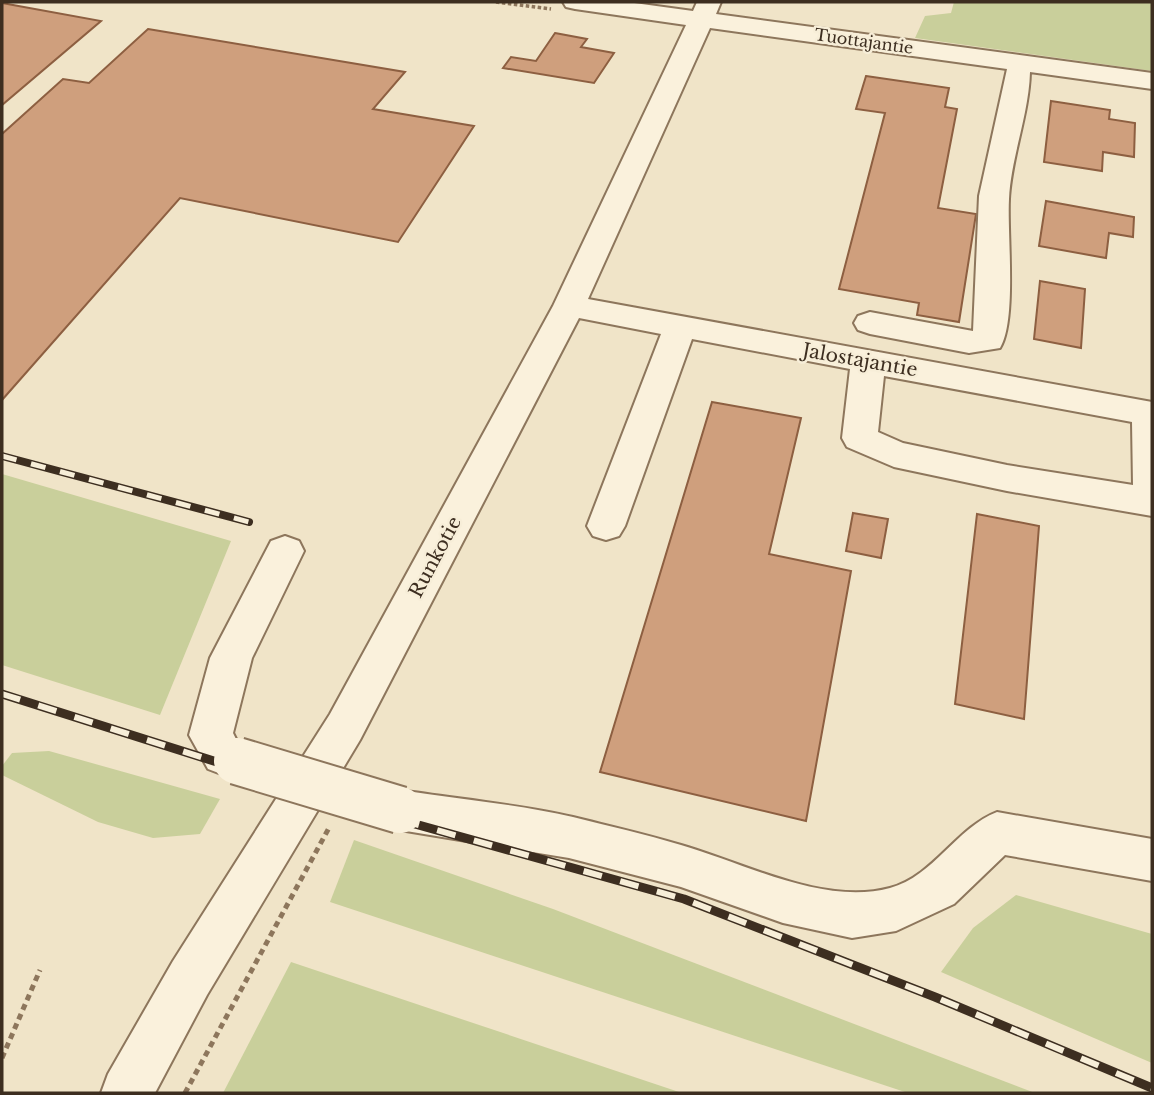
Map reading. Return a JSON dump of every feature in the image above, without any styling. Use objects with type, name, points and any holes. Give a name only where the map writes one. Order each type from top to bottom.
[{"type":"street","name":"Tuottajantie","points":[[575,2],[705,10],[1152,81]]},
{"type":"street","name":"Runkotie","points":[[128,1093],[190,978],[345,727],[569,306],[705,10]]},
{"type":"street","points":[[870,324],[969,341],[988,340],[992,317],[994,195],[1017,73]]},
{"type":"street","name":"Jalostajantie","points":[[569,306],[1151,414]]},
{"type":"street","points":[[606,526],[680,327]]},
{"type":"street","points":[[868,362],[860,438],[894,454],[1007,478],[1152,502]]},
{"type":"street","points":[[1151,414],[1152,492]]},
{"type":"street","points":[[285,551],[230,658],[211,735],[223,755],[237,761],[400,810],[569,836],[681,866],[783,901],[852,916],[897,909],[937,889],[997,833],[1152,860]]},
{"type":"path","points":[[2,1058],[40,970]]},
{"type":"green space","points":[[954,2],[1152,2],[1152,71],[915,38],[925,16],[951,13]]},
{"type":"green space","points":[[2,474],[231,541],[160,715],[2,665]]},
{"type":"green space","points":[[49,751],[220,799],[200,834],[153,838],[98,822],[2,775],[2,766],[12,753]]},
{"type":"green space","points":[[354,840],[553,909],[1035,1093],[908,1093],[330,902]]},
{"type":"green space","points":[[1016,895],[1152,934],[1152,1063],[941,972],[973,928]]},
{"type":"green space","points":[[291,962],[682,1093],[223,1093]]},
{"type":"building","points":[[2,3],[101,21],[2,105]]},
{"type":"building","points":[[148,29],[405,72],[373,109],[474,126],[398,242],[180,198],[2,400],[2,134],[63,79],[89,83]]},
{"type":"building","points":[[555,33],[587,39],[581,47],[614,53],[594,83],[503,68],[511,57],[536,61]]},
{"type":"building","points":[[866,76],[949,88],[945,107],[957,109],[938,208],[976,214],[959,322],[917,315],[919,303],[839,289],[885,113],[856,109]]},
{"type":"building","points":[[1051,101],[1110,110],[1109,119],[1135,123],[1134,157],[1103,152],[1102,171],[1044,162]]},
{"type":"building","points":[[1046,201],[1134,217],[1133,237],[1109,233],[1106,258],[1039,246]]},
{"type":"building","points":[[1040,281],[1085,289],[1081,348],[1034,339]]},
{"type":"building","points":[[712,402],[801,418],[769,554],[851,571],[806,821],[600,772]]},
{"type":"building","points":[[853,513],[888,519],[881,558],[846,551]]},
{"type":"building","points":[[977,514],[1039,526],[1024,719],[955,704]]},
{"type":"railway","points":[[2,456],[249,522]]},
{"type":"railway","points":[[2,694],[397,819],[684,899],[935,997],[1152,1088]]}]
